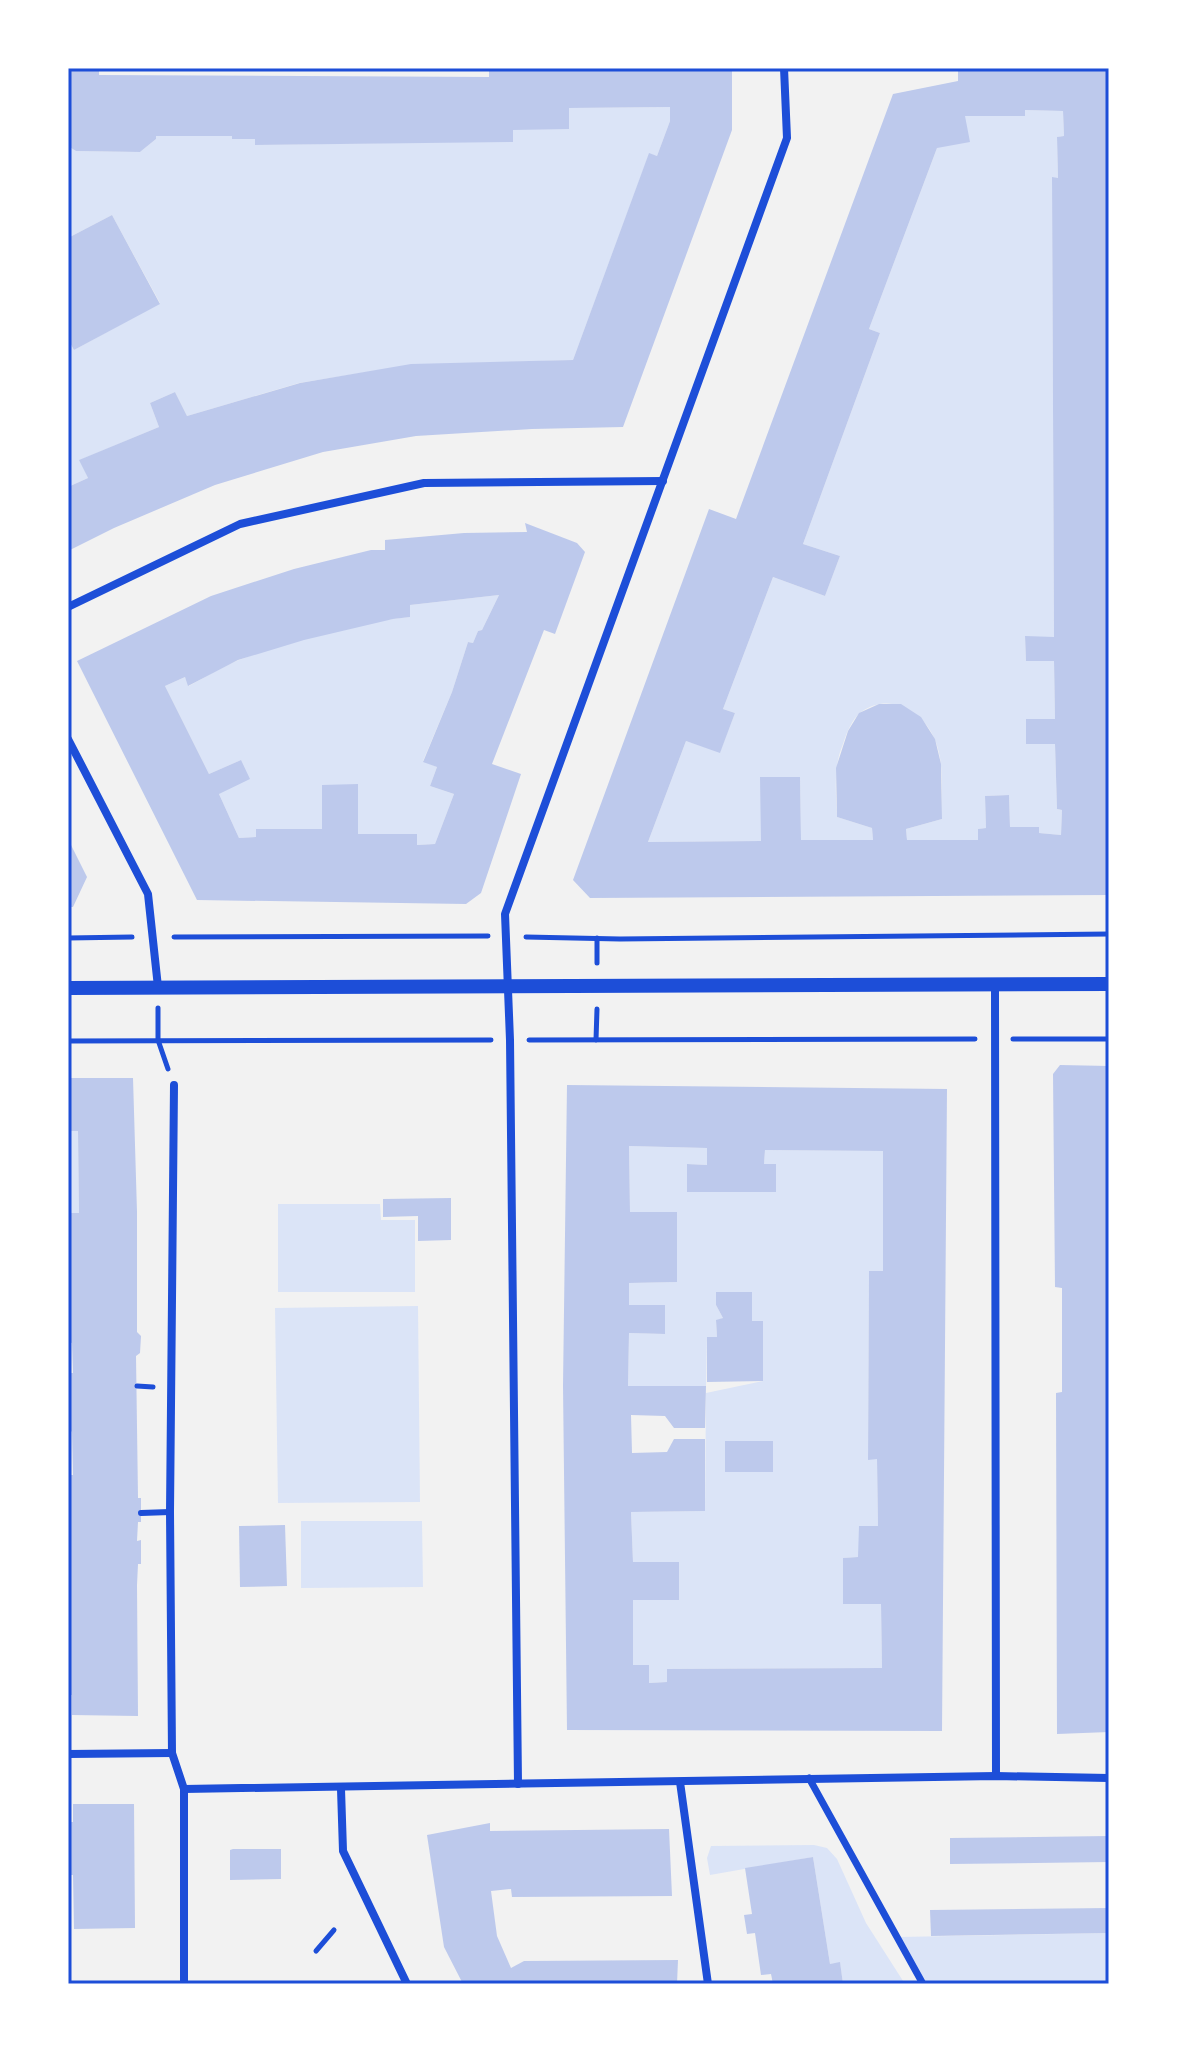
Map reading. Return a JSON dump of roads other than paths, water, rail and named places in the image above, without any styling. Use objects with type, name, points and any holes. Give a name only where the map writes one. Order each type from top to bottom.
[{"type":"street","points":[[518,1784],[510,1040],[505,914],[787,138],[784,68]]},
{"type":"street","points":[[68,607],[240,524],[424,483],[663,481]]},
{"type":"street","points":[[68,739],[148,894],[158,987]]},
{"type":"street","points":[[995,984],[996,1776]]},
{"type":"street","points":[[68,988],[1109,984]]},
{"type":"street","points":[[174,1085],[170,1512],[172,1753],[184,1789],[184,1984]]},
{"type":"street","points":[[68,1754],[172,1753]]},
{"type":"street","points":[[184,1789],[341,1789],[809,1778],[1109,1778]]},
{"type":"street","points":[[809,1778],[923,1984]]},
{"type":"street","points":[[680,1782],[708,1984]]},
{"type":"street","points":[[341,1789],[343,1851],[407,1984]]},
{"type":"lane","points":[[141,1513],[170,1512]]}]
